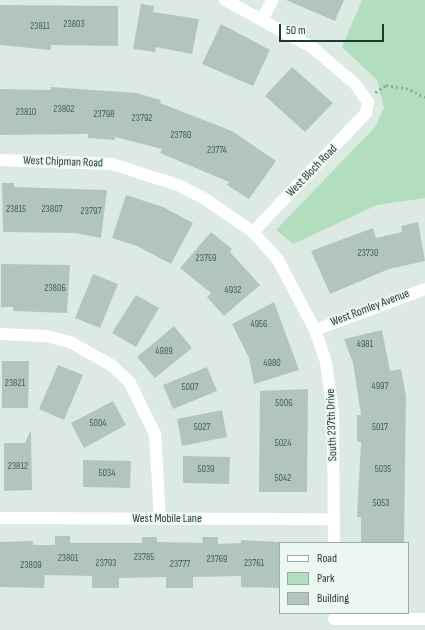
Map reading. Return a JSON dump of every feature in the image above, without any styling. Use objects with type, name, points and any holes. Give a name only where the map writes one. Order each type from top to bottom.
[{"type":"street","points":[[225,0],[263,18],[313,48],[367,102]]},
{"type":"street","points":[[263,18],[272,0]]},
{"type":"street","name":"West Bloch Road","points":[[253,232],[367,102]]},
{"type":"street","name":"West Chipman Road","points":[[0,160],[80,160],[136,171],[205,199],[253,232]]},
{"type":"street","name":"South 237th Drive","points":[[253,232],[278,260],[315,330],[332,393],[334,542]]},
{"type":"street","name":"West Romley Avenue","points":[[315,330],[425,289]]},
{"type":"street","points":[[0,334],[46,336],[70,342],[112,365],[130,383],[155,434],[160,519]]},
{"type":"street","name":"West Mobile Lane","points":[[0,518],[334,519]]},
{"type":"street","points":[[334,621],[425,619]]},
{"type":"path","points":[[367,102],[386,85],[406,88],[425,97]]},
{"type":"green space","points":[[362,0],[425,0],[425,198],[377,205],[293,244],[276,230],[375,127],[384,108],[377,80],[342,47]]},
{"type":"building","points":[[286,0],[344,0],[335,21]]},
{"type":"building","points":[[141,4],[154,6],[153,12],[199,19],[192,54],[156,47],[155,52],[133,49]]},
{"type":"building","points":[[0,5],[118,6],[118,46],[51,45],[51,50],[0,45]]},
{"type":"building","points":[[221,24],[270,50],[253,86],[202,64]]},
{"type":"building","points":[[292,67],[333,103],[305,132],[265,96]]},
{"type":"building","points":[[51,87],[136,93],[161,100],[160,103],[232,131],[276,161],[249,199],[227,185],[229,182],[160,153],[162,149],[115,137],[115,140],[88,138],[88,134],[0,135],[0,89],[51,90]]},
{"type":"building","points":[[2,183],[14,183],[14,187],[107,190],[101,238],[75,233],[3,232]]},
{"type":"building","points":[[126,195],[163,207],[193,223],[171,264],[137,246],[112,238]]},
{"type":"building","points":[[418,222],[425,261],[389,269],[330,294],[311,251],[373,228],[376,238],[402,232],[401,226]]},
{"type":"building","points":[[211,232],[232,249],[230,252],[260,285],[224,316],[207,297],[211,293],[180,268]]},
{"type":"building","points":[[1,264],[70,265],[67,313],[13,311],[13,307],[1,307]]},
{"type":"building","points":[[93,274],[118,284],[100,328],[75,318]]},
{"type":"building","points":[[136,295],[159,308],[136,347],[112,333]]},
{"type":"building","points":[[274,302],[299,370],[254,384],[249,358],[232,324]]},
{"type":"building","points":[[174,326],[192,348],[155,378],[137,357]]},
{"type":"building","points":[[382,330],[390,371],[401,369],[406,396],[404,542],[361,542],[361,517],[357,517],[361,442],[357,441],[357,415],[361,415],[353,363],[344,339]]},
{"type":"building","points":[[2,361],[29,361],[28,408],[2,408]]},
{"type":"building","points":[[58,365],[83,375],[64,420],[39,409]]},
{"type":"building","points":[[207,367],[217,391],[173,409],[163,385]]},
{"type":"building","points":[[308,389],[307,492],[259,492],[260,391]]},
{"type":"building","points":[[113,401],[126,425],[84,448],[71,423]]},
{"type":"building","points":[[222,410],[227,437],[182,446],[177,419]]},
{"type":"building","points":[[31,430],[32,490],[4,491],[4,443],[25,443]]},
{"type":"building","points":[[183,456],[230,457],[229,484],[183,483]]},
{"type":"building","points":[[83,460],[131,461],[130,488],[83,487]]},
{"type":"building","points":[[55,536],[70,536],[70,543],[142,543],[142,537],[157,537],[157,542],[203,543],[202,537],[218,537],[218,544],[241,543],[241,540],[280,542],[279,588],[241,587],[241,576],[193,577],[193,588],[166,588],[166,577],[119,578],[119,588],[92,588],[92,576],[45,575],[44,588],[0,587],[0,542],[33,541],[33,545],[55,545]]}]
